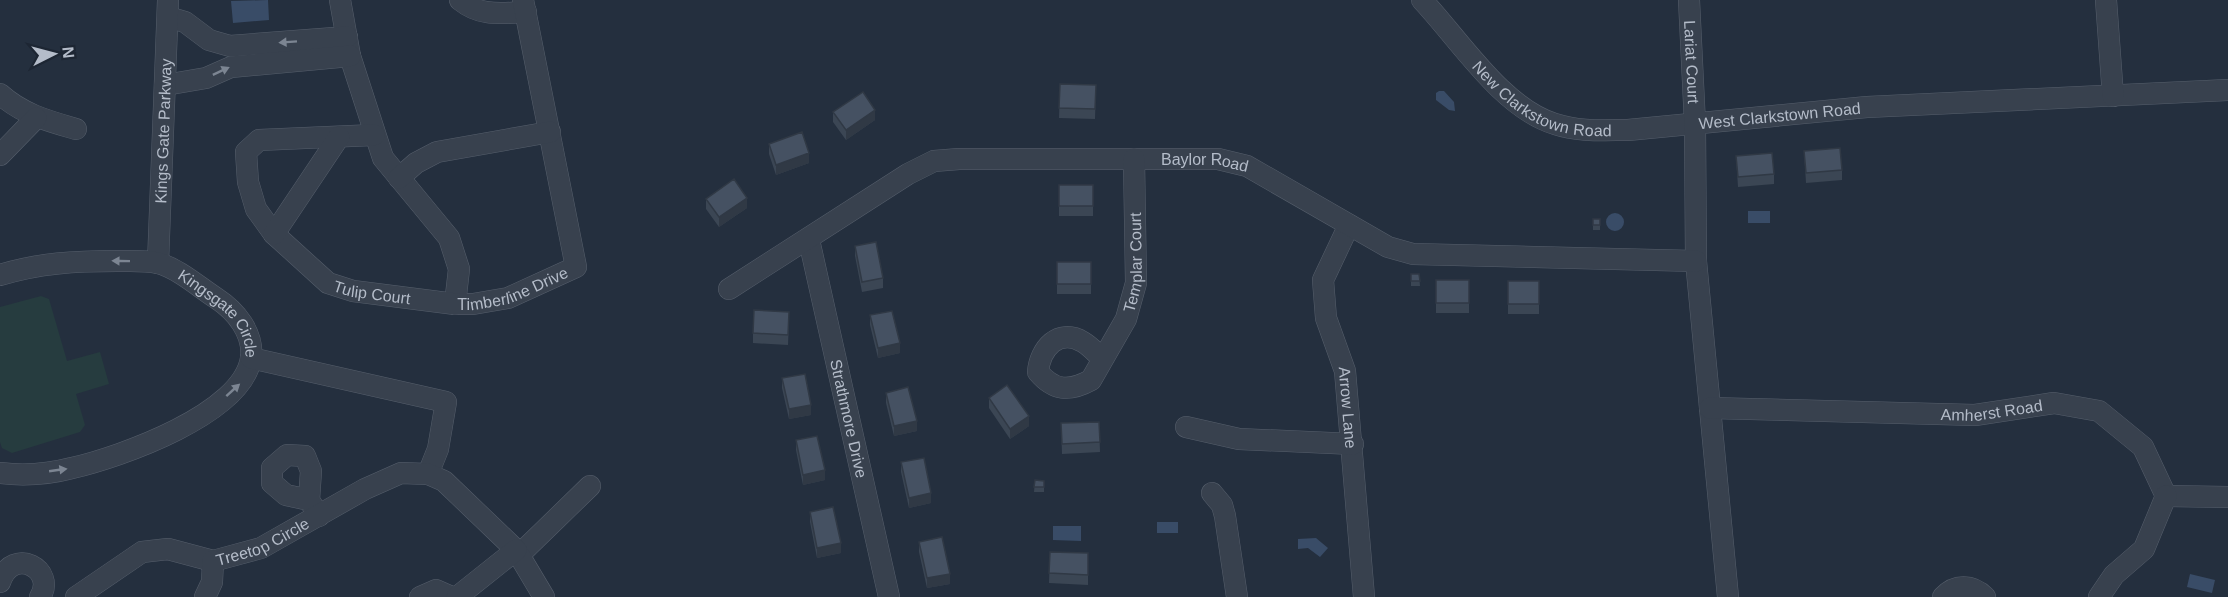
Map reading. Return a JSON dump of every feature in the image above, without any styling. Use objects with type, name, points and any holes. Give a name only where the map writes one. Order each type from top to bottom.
[{"type":"street","name":"Timberline Drive","points":[[340,0],[348,46],[383,158],[449,238],[459,269],[455,304],[508,298],[576,267],[525,6],[490,14],[473,10],[460,0]]},
{"type":"street","name":"New Clarkstown Road","points":[[1422,0],[1494,81],[1522,107],[1554,124],[1591,130],[1695,124]]},
{"type":"street","name":"Lariat Court","points":[[1689,0],[1695,124]]},
{"type":"street","points":[[2106,0],[2113,96]]},
{"type":"street","points":[[168,8],[209,40],[230,46],[348,46]]},
{"type":"street","name":"Kings Gate Parkway","points":[[158,263],[168,8]]},
{"type":"street","points":[[165,85],[206,78],[231,67],[348,46]]},
{"type":"street","name":"West Clarkstown Road","points":[[1728,597],[1696,261],[1695,124],[1867,107],[2228,90]]},
{"type":"street","points":[[0,94],[10,103],[36,118],[76,129]]},
{"type":"street","points":[[0,154],[36,118]]},
{"type":"street","points":[[399,178],[416,163],[437,152],[550,132]]},
{"type":"street","name":"Tulip Court","points":[[374,135],[259,140],[246,152],[248,182],[256,209],[274,234],[328,283],[353,291],[455,304]]},
{"type":"street","points":[[274,234],[339,137]]},
{"type":"street","name":"Baylor Road","points":[[729,289],[809,240],[908,174],[934,161],[959,159],[1218,159],[1247,166],[1388,247],[1413,254],[1696,261]]},
{"type":"street","name":"Templar Court","points":[[1102,358],[1126,318],[1136,284],[1134,159]]},
{"type":"street","name":"Arrow Lane","points":[[1349,225],[1323,280],[1326,318],[1345,371],[1353,444],[1364,597]]},
{"type":"street","name":"Strathmore Drive","points":[[809,240],[889,597]]},
{"type":"street","name":"Kingsgate Circle","points":[[0,275],[26,267],[68,261],[158,263],[225,304],[246,327],[251,358],[240,384],[215,406],[182,428],[127,453],[71,469],[22,476],[0,473]]},
{"type":"street","points":[[251,358],[446,402],[438,449],[428,474],[444,481],[518,552],[544,597]]},
{"type":"street","name":"Amherst Road","points":[[1710,408],[1975,415],[2054,403],[2099,411],[2143,447],[2166,496]]},
{"type":"street","points":[[1186,427],[1239,439],[1353,444]]},
{"type":"street","name":"Treetop Circle","points":[[76,597],[142,552],[168,549],[213,561],[261,548],[314,508],[401,473],[428,474]]},
{"type":"street","points":[[420,597],[436,590],[455,597],[518,552],[590,486]]},
{"type":"street","points":[[1212,493],[1222,505],[1225,516],[1237,597]]},
{"type":"street","points":[[2099,597],[2114,574],[2144,549],[2166,496],[2228,497]]},
{"type":"street","points":[[205,597],[212,582],[213,561]]},
{"type":"street","points":[[4,597],[0,583],[3,572],[11,565],[22,563],[32,565],[40,573],[44,582],[40,597]]},
{"type":"street","points":[[1943,597],[1960,587],[1976,589],[1985,597]]},
{"type":"green space","points":[[41,296],[49,299],[67,361],[100,352],[109,384],[76,394],[85,425],[80,432],[12,453],[2,448],[0,442],[0,307]]},
{"type":"water","points":[[268,0],[269,20],[233,23],[231,1]]},
{"type":"water","points":[[1444,91],[1454,102],[1455,111],[1449,110],[1436,100],[1436,93]]},
{"type":"water","points":[[1748,211],[1770,211],[1770,223],[1748,223]]},
{"type":"water","points":[[1615,213],[1621,216],[1624,222],[1621,228],[1615,231],[1609,228],[1606,222],[1609,216]]},
{"type":"water","points":[[1157,522],[1178,522],[1178,533],[1157,533]]},
{"type":"water","points":[[1053,526],[1081,526],[1081,541],[1053,540]]},
{"type":"water","points":[[1316,538],[1328,548],[1320,557],[1308,548],[1298,549],[1298,539]]},
{"type":"water","points":[[2190,574],[2215,580],[2212,593],[2187,587]]},
{"type":"building","points":[[1060,84],[1096,85],[1095,109],[1059,108]]},
{"type":"building","points":[[863,92],[875,110],[846,130],[833,112]]},
{"type":"building","points":[[802,132],[809,153],[776,165],[769,144]]},
{"type":"building","points":[[1840,148],[1842,170],[1806,173],[1804,151]]},
{"type":"building","points":[[1772,153],[1774,174],[1738,177],[1736,156]]},
{"type":"building","points":[[734,179],[747,198],[719,217],[706,199]]},
{"type":"building","points":[[1059,185],[1093,185],[1093,206],[1059,206]]},
{"type":"building","points":[[1593,219],[1600,219],[1600,225],[1593,225]]},
{"type":"building","points":[[876,242],[883,278],[862,282],[855,246]]},
{"type":"building","points":[[1057,262],[1091,262],[1091,284],[1057,284]]},
{"type":"building","points":[[1411,274],[1419,274],[1420,281],[1411,281]]},
{"type":"building","points":[[1436,280],[1469,280],[1469,303],[1436,303]]},
{"type":"building","points":[[1508,281],[1539,281],[1539,304],[1508,304]]},
{"type":"building","points":[[754,310],[789,312],[788,335],[753,333]]},
{"type":"building","points":[[892,311],[900,343],[878,348],[870,315]]},
{"type":"building","points":[[805,374],[811,405],[789,409],[782,378]]},
{"type":"building","points":[[1007,385],[1029,416],[1010,429],[989,398]]},
{"type":"building","points":[[908,387],[917,421],[894,426],[886,393]]},
{"type":"building","points":[[1099,422],[1100,442],[1062,444],[1061,423]]},
{"type":"building","points":[[817,436],[825,470],[803,475],[796,440]]},
{"type":"building","points":[[924,458],[931,493],[909,498],[901,462]]},
{"type":"building","points":[[1035,480],[1044,481],[1044,487],[1034,487]]},
{"type":"building","points":[[833,507],[841,543],[817,548],[810,512]]},
{"type":"building","points":[[942,537],[950,574],[927,578],[919,542]]},
{"type":"building","points":[[1050,552],[1088,553],[1088,575],[1049,573]]}]
